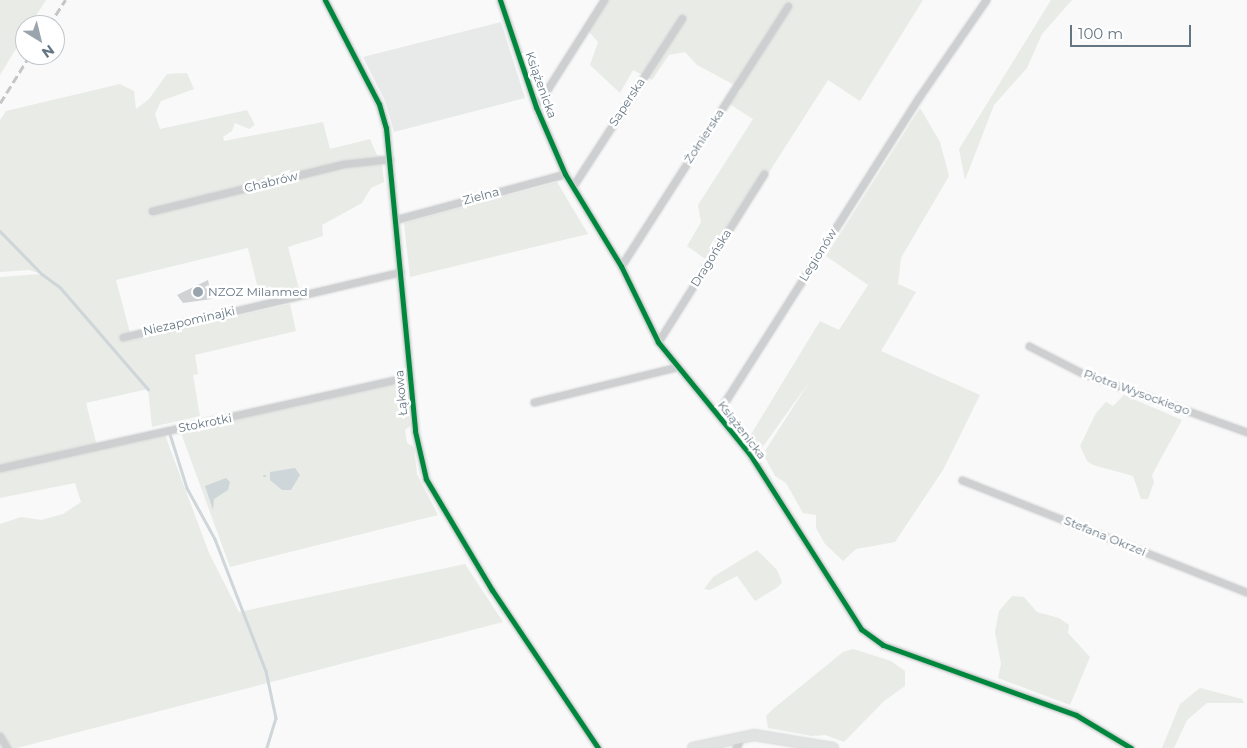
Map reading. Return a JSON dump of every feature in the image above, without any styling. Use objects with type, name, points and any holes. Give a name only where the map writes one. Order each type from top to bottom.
[{"type":"street","name":"Łąkowa","points":[[325,0],[380,104],[398,219],[400,272],[415,431],[434,497],[598,748]]},
{"type":"street","name":"Książenicka","points":[[500,0],[536,108],[565,174],[621,266],[658,342],[749,453],[861,629],[871,639],[1076,715],[1132,748]]},
{"type":"street","points":[[536,108],[604,0]]},
{"type":"street","name":"Legionów","points":[[717,414],[919,96],[986,0]]},
{"type":"street","name":"Żołnierska","points":[[621,266],[788,6]]},
{"type":"street","name":"Saperska","points":[[573,186],[682,18]]},
{"type":"street","name":"Chabrów","points":[[152,211],[343,164],[390,159]]},
{"type":"street","name":"Zielna","points":[[398,219],[565,174]]},
{"type":"street","name":"Dragońska","points":[[658,342],[764,174]]},
{"type":"street","name":"Niezapominajki","points":[[123,337],[400,272]]},
{"type":"street","name":"Piotra Wysockiego","points":[[1029,346],[1082,373],[1247,432]]},
{"type":"street","points":[[534,402],[678,367]]},
{"type":"street","name":"Stokrotki","points":[[0,468],[410,376]]},
{"type":"street","name":"Stefana Okrzei","points":[[962,480],[1247,592]]},
{"type":"street","points":[[692,748],[754,735],[833,748]]},
{"type":"street","points":[[0,736],[8,748]]},
{"type":"street","points":[[736,748],[741,737]]},
{"type":"shaded area","points":[[0,0],[46,0],[36,15],[15,15],[15,50],[0,75]]},
{"type":"shaded area","points":[[600,0],[923,0],[860,101],[828,80],[711,263],[687,246],[701,222],[698,205],[753,119],[728,103],[742,89],[697,65],[685,52],[669,55],[652,80],[633,70],[620,93],[590,65],[598,42],[584,26]]},
{"type":"shaded area","points":[[1051,0],[1072,0],[1042,34],[1027,68],[994,105],[965,180],[959,149]]},
{"type":"shaded area","points":[[501,22],[525,98],[394,132],[385,101],[363,57]]},
{"type":"shaded area","points":[[187,73],[194,89],[161,101],[155,114],[160,129],[247,110],[255,125],[249,129],[235,123],[232,131],[223,137],[224,141],[323,122],[330,149],[370,139],[377,155],[381,155],[384,182],[371,188],[362,203],[322,225],[323,236],[288,247],[299,289],[260,297],[248,248],[116,280],[132,340],[290,304],[296,331],[195,355],[198,374],[193,375],[200,416],[152,427],[148,389],[86,403],[98,450],[165,435],[209,553],[239,612],[465,564],[503,622],[17,748],[0,748],[0,524],[21,517],[41,520],[63,514],[81,502],[75,483],[0,498],[0,277],[41,274],[29,270],[0,272],[0,120],[6,111],[120,84],[134,91],[136,109],[149,99],[167,74]]},
{"type":"shaded area","points":[[920,108],[940,142],[949,176],[901,258],[898,284],[916,292],[881,351],[980,395],[943,470],[895,542],[856,549],[843,561],[825,544],[816,528],[816,515],[803,513],[786,483],[775,476],[763,454],[810,381],[759,452],[747,441],[820,321],[839,330],[868,285],[826,256]]},
{"type":"shaded area","points":[[557,182],[588,234],[410,277],[404,223]]},
{"type":"shaded area","points":[[402,380],[405,383],[410,426],[405,430],[407,443],[414,447],[417,474],[438,515],[230,567],[181,433]]},
{"type":"shaded area","points":[[1124,395],[1182,420],[1152,475],[1154,482],[1148,499],[1141,499],[1133,476],[1093,465],[1087,461],[1080,446],[1096,413],[1106,402],[1113,406]]},
{"type":"shaded area","points":[[295,468],[300,475],[291,490],[282,490],[270,480],[270,472]]},
{"type":"shaded area","points":[[226,478],[230,482],[228,490],[214,499],[213,510],[205,486]]},
{"type":"shaded area","points":[[757,550],[777,570],[782,582],[778,587],[755,601],[737,576],[710,590],[704,589],[713,577]]},
{"type":"shaded area","points":[[1012,596],[1024,597],[1037,612],[1059,618],[1069,625],[1068,633],[1090,657],[1070,705],[998,678],[1001,664],[995,632],[999,611]]},
{"type":"shaded area","points":[[853,649],[891,661],[905,671],[905,686],[884,701],[844,742],[825,735],[812,736],[768,728],[766,716],[773,709],[843,652]]},
{"type":"shaded area","points":[[1200,688],[1242,699],[1244,703],[1207,703],[1187,720],[1174,748],[1162,748],[1180,704]]},
{"type":"building","name":"NZOZ Milanmed","points":[[208,280],[212,299],[183,303],[177,295]]},
{"type":"waterway","points":[[0,231],[42,274],[60,287],[148,389]]},
{"type":"waterway","points":[[170,434],[187,488],[215,539],[266,671],[276,718],[267,748]]},
{"type":"railway","points":[[55,15],[65,0]]},
{"type":"railway","points":[[0,103],[24,65]]},
{"type":"cycle path","points":[[325,0],[379,104],[386,128],[415,431],[426,479],[492,590],[598,748]]},
{"type":"cycle path","points":[[500,0],[536,107],[565,174],[621,266],[658,342],[749,453],[861,629],[883,645],[1076,715],[1131,748]]},
{"type":"place","name":"NZOZ Milanmed","points":[[198,292]]}]
